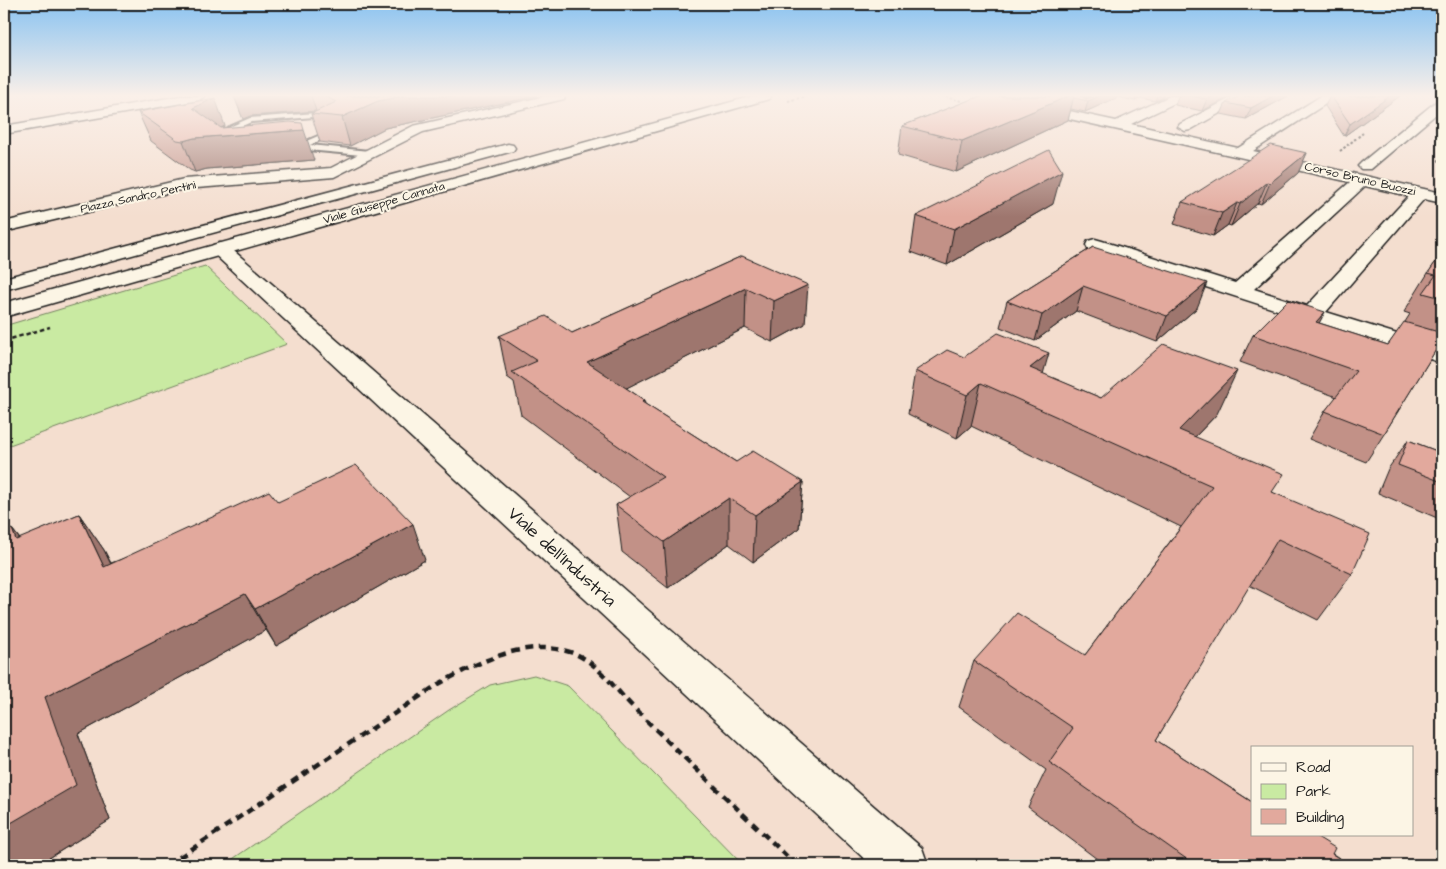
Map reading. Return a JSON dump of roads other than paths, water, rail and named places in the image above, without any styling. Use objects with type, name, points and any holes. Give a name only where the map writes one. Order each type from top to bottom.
[{"type":"street","points":[[334,172],[403,137]]},
{"type":"street","name":"Viale Giuseppe Cannata","points":[[4,310],[621,137]]},
{"type":"street","name":"Corso Bruno Buozzi","points":[[1168,137],[1240,152],[1364,173],[1420,193],[1442,198]]},
{"type":"street","points":[[1230,137],[1283,148]]},
{"type":"street","points":[[1240,152],[1264,137]]},
{"type":"street","points":[[1239,291],[1405,137]]},
{"type":"street","name":"Viale Giuseppe Cannata","points":[[4,284],[523,144]]},
{"type":"street","name":"Corso Bruno Buozzi","points":[[1348,162],[1364,173],[1385,170]]},
{"type":"street","points":[[334,172],[362,188]]},
{"type":"street","name":"Piazza Sandro Pertini","points":[[4,227],[184,184],[334,172]]},
{"type":"street","points":[[1312,314],[1420,193]]},
{"type":"street","points":[[1095,245],[1442,356]]},
{"type":"street","name":"Viale dell'Industria","points":[[220,249],[905,865]]},
{"type":"lane","points":[[211,137],[218,142]]},
{"type":"lane","points":[[291,148],[322,137]]},
{"type":"lane","points":[[300,146],[369,154]]}]
